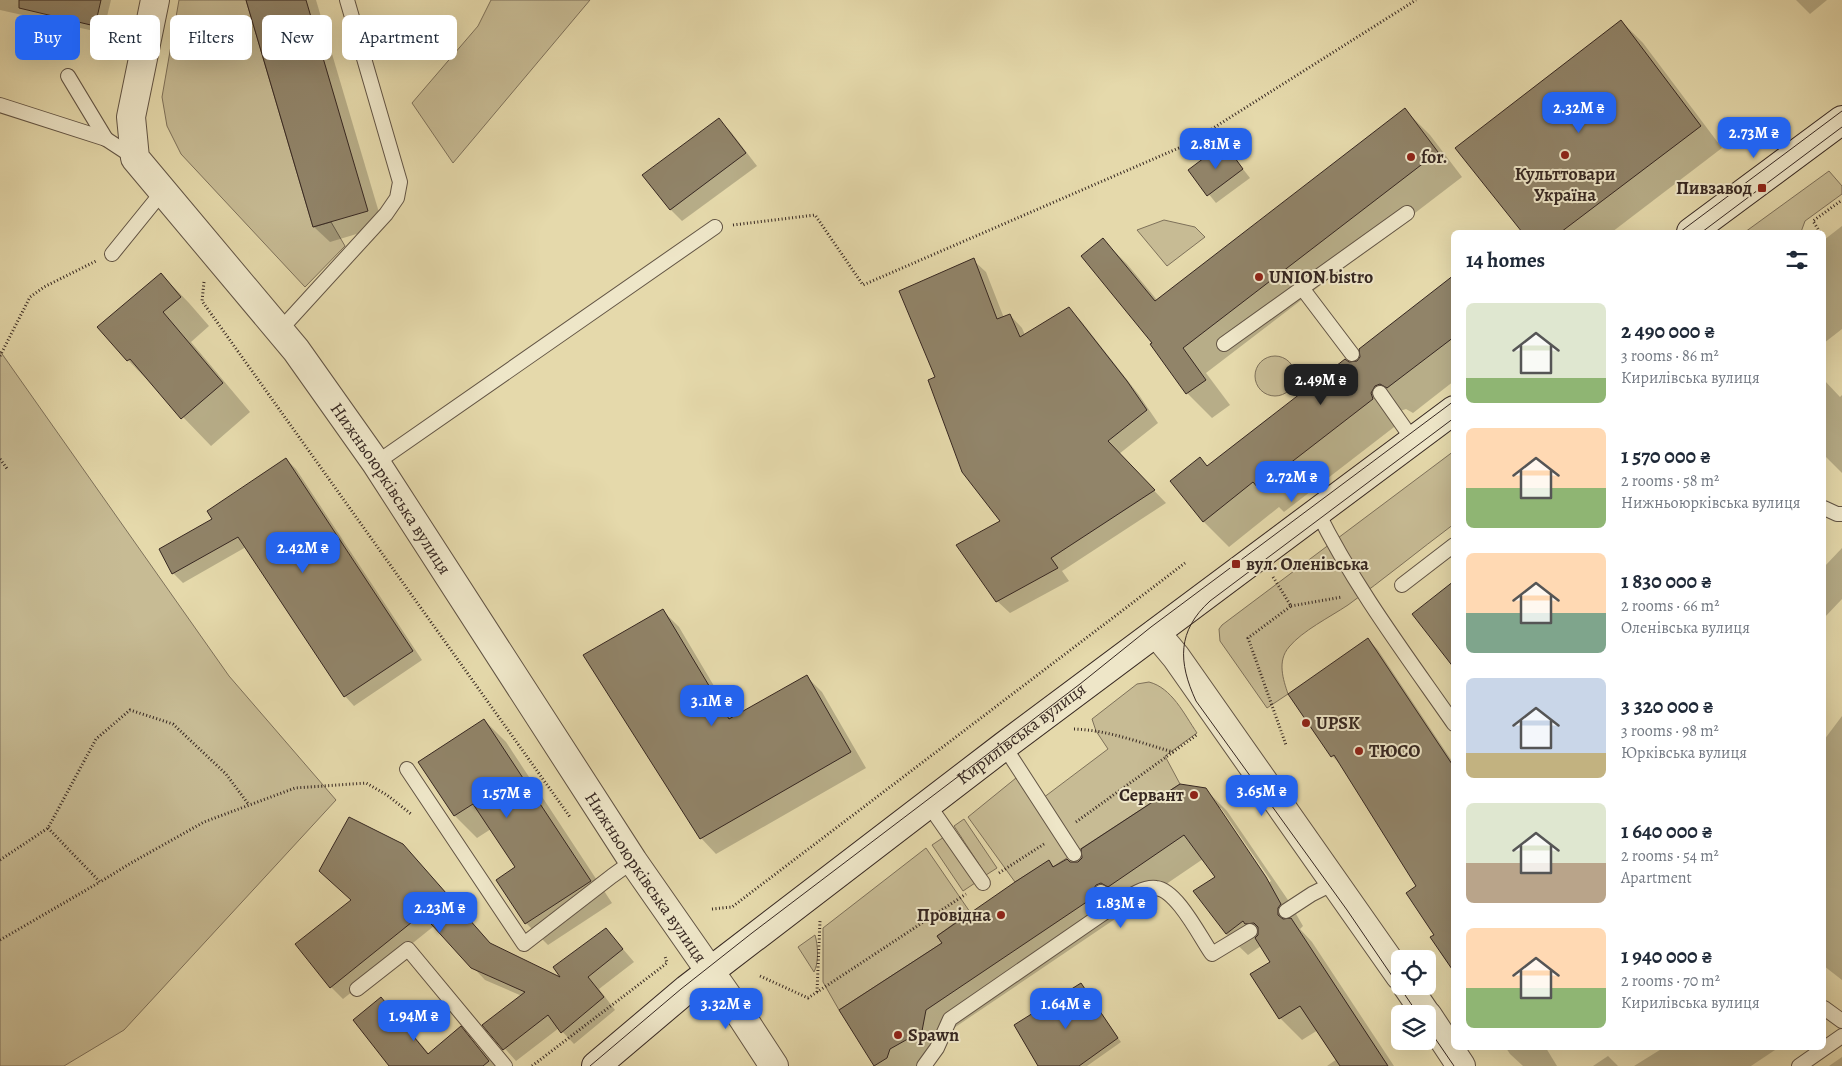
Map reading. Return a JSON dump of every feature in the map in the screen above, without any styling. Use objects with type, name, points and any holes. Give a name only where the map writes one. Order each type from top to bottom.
[{"type":"street","points":[[135,158],[131,117],[155,0]]},
{"type":"street","points":[[1694,230],[1840,124]]},
{"type":"street","name":"Нижньоюрківська вулиця","points":[[135,158],[296,350],[376,463],[633,861],[774,1066]]},
{"type":"street","name":"Кирилівська вулиця","points":[[596,1066],[687,989],[928,804],[1451,412]]},
{"type":"street","points":[[1156,633],[1176,657],[1391,963]]},
{"type":"street","points":[[1414,995],[1422,1005]]},
{"type":"street","points":[[1436,1024],[1451,1045]]},
{"type":"lane","points":[[280,330],[386,214],[397,198],[400,182],[347,0]]},
{"type":"lane","points":[[68,76],[106,139]]},
{"type":"lane","points":[[0,105],[106,139],[135,158]]},
{"type":"lane","points":[[112,254],[163,191]]},
{"type":"lane","points":[[1224,344],[1407,213]]},
{"type":"lane","points":[[376,463],[715,227]]},
{"type":"lane","points":[[1302,288],[1352,354]]},
{"type":"lane","points":[[1380,394],[1414,440]]},
{"type":"lane","points":[[1826,509],[1836,514],[1842,514]]},
{"type":"lane","points":[[1317,511],[1364,593],[1451,720]]},
{"type":"lane","points":[[1402,585],[1451,547]]},
{"type":"lane","points":[[1004,746],[1074,854]]},
{"type":"lane","points":[[408,769],[524,944],[633,861]]},
{"type":"lane","points":[[928,804],[983,883]]},
{"type":"lane","points":[[1286,911],[1312,894],[1334,883]]},
{"type":"lane","points":[[924,1066],[937,1048],[950,1019],[1111,908],[1141,890],[1156,888],[1168,894],[1179,904],[1212,954],[1250,932]]},
{"type":"lane","points":[[1100,892],[1111,908]]},
{"type":"lane","points":[[357,989],[408,949],[505,1066]]},
{"type":"lane","points":[[1826,1010],[1842,1022]]},
{"type":"lane","points":[[1826,1047],[1842,1036]]},
{"type":"lane","points":[[1799,1066],[1822,1050]]},
{"type":"path","points":[[715,227],[816,215],[863,285],[1188,144],[1416,0]]},
{"type":"path","points":[[1819,230],[1813,221],[1842,200]]},
{"type":"path","points":[[208,244],[202,301],[572,820]]},
{"type":"path","points":[[0,356],[30,297],[61,278],[112,254]]},
{"type":"path","points":[[0,458],[8,470]]},
{"type":"path","points":[[712,909],[732,907],[1185,563]]},
{"type":"path","points":[[1273,577],[1292,606]]},
{"type":"path","points":[[1286,744],[1248,638],[1292,606],[1364,593]]},
{"type":"path","points":[[0,860],[48,828],[96,739],[130,710],[173,724],[226,774],[249,805]]},
{"type":"path","points":[[1074,729],[1096,731],[1173,752],[1203,731]]},
{"type":"path","points":[[0,940],[204,822],[249,805],[296,788],[366,783],[387,795]]},
{"type":"path","points":[[48,828],[100,882]]},
{"type":"path","points":[[817,993],[820,920]]},
{"type":"path","points":[[532,1066],[667,963],[664,948]]},
{"type":"shaded area","points":[[179,0],[246,0],[250,15],[176,15]]},
{"type":"shaded area","points":[[491,0],[590,0],[453,163],[412,103],[449,60],[457,60],[457,50],[478,26]]},
{"type":"shaded area","points":[[252,20],[262,60],[264,60],[313,227],[331,222],[345,246],[305,287],[181,154],[167,126],[162,97],[170,51],[170,60],[252,60]]},
{"type":"shaded area","points":[[1829,171],[1842,186],[1842,194],[1805,221],[1802,230],[1748,230]]},
{"type":"shaded area","points":[[1164,220],[1195,227],[1205,237],[1167,266],[1137,230]]},
{"type":"shaded area","points":[[0,351],[229,676],[336,800],[124,1030],[64,1066],[0,1066]]},
{"type":"shaded area","points":[[1275,356],[1289,362],[1295,376],[1289,390],[1275,396],[1261,390],[1255,376],[1261,362]]},
{"type":"shaded area","points":[[1451,453],[1451,526],[1348,605],[1309,630],[1289,647],[1285,652],[1282,664],[1288,694],[1267,708],[1220,641],[1219,629]]},
{"type":"shaded area","points":[[1149,682],[1157,685],[1171,696],[1197,733],[1165,756],[1180,784],[1053,867],[1049,861],[1015,882],[968,817],[1016,778],[1035,804],[1108,749],[1096,731],[1092,719],[1137,684]]},
{"type":"shaded area","points":[[964,819],[997,868],[986,875],[954,826]]},
{"type":"shaded area","points":[[944,837],[975,883],[963,891],[932,845]]},
{"type":"shaded area","points":[[926,848],[970,912],[937,936],[942,943],[839,1010],[823,982],[823,928]]},
{"type":"shaded area","points":[[815,935],[818,954],[814,972],[798,947]]},
{"type":"building","points":[[19,0],[101,0],[98,15],[90,15],[90,25],[80,22],[80,15],[49,15],[19,8]]},
{"type":"building","points":[[246,0],[306,0],[310,15],[262,15],[262,54],[252,15]]},
{"type":"building","points":[[1621,20],[1701,126],[1564,230],[1520,230],[1455,148]]},
{"type":"building","points":[[264,60],[324,60],[368,211],[313,227]]},
{"type":"building","points":[[1405,108],[1438,152],[1183,348],[1206,380],[1186,394],[1150,344],[1152,343],[1081,256],[1103,238],[1155,301]]},
{"type":"building","points":[[719,118],[746,153],[670,210],[642,175]]},
{"type":"building","points":[[1224,143],[1243,169],[1207,196],[1188,170]]},
{"type":"building","points":[[974,258],[997,319],[1010,314],[1020,337],[1069,307],[1127,381],[1147,410],[1108,441],[1155,490],[1051,558],[1058,568],[996,602],[956,545],[1000,521],[962,472],[928,380],[935,377],[899,291]]},
{"type":"building","points":[[161,273],[181,297],[163,312],[223,383],[181,419],[130,359],[127,361],[97,327]]},
{"type":"building","points":[[1451,277],[1451,339],[1387,388],[1380,384],[1375,386],[1371,393],[1373,399],[1258,488],[1253,482],[1203,522],[1170,481],[1200,457],[1207,466],[1345,359],[1349,362],[1357,361],[1360,357],[1359,349]]},
{"type":"building","points":[[286,458],[413,651],[344,697],[238,537],[172,574],[159,549],[212,519],[207,511]]},
{"type":"building","points":[[1451,583],[1451,664],[1412,614]]},
{"type":"building","points":[[663,609],[729,719],[807,675],[851,752],[700,839],[583,655]]},
{"type":"building","points":[[1368,638],[1451,762],[1451,968],[1430,937],[1434,935],[1406,893],[1416,886],[1334,755],[1331,757],[1288,694]]},
{"type":"building","points":[[484,719],[591,881],[525,924],[496,880],[515,867],[473,804],[454,816],[418,762]]},
{"type":"building","points":[[1180,784],[1206,788],[1266,877],[1281,904],[1278,908],[1278,915],[1283,919],[1291,918],[1388,1066],[1340,1066],[1300,1006],[1279,1019],[1250,974],[1270,962],[1255,938],[1258,935],[1258,927],[1254,923],[1245,924],[1243,921],[1226,934],[1193,891],[1215,877],[1184,835],[1108,887],[1101,883],[1096,885],[1092,892],[1094,897],[926,1010],[922,1031],[890,1049],[887,1058],[874,1066],[839,1010],[942,943],[937,936],[1015,882],[1049,860],[1053,867],[1067,859],[1070,862],[1078,862],[1082,858],[1081,849]]},
{"type":"building","points":[[349,817],[403,844],[490,943],[560,977],[553,967],[606,928],[623,949],[588,977],[604,997],[561,1033],[548,1015],[503,1050],[482,1025],[525,992],[471,968],[422,914],[330,988],[295,944],[351,900],[319,871]]},
{"type":"building","points":[[1081,983],[1118,1038],[1079,1066],[1038,1066],[1014,1025]]},
{"type":"building","points":[[381,997],[428,1054],[461,1026],[489,1061],[483,1066],[389,1066],[353,1020]]},
{"type":"tram line","points":[[1683,230],[1842,111]]},
{"type":"tram line","points":[[1705,230],[1842,127]]},
{"type":"tram line","points":[[590,1066],[681,989],[752,933],[1080,684],[1151,627],[1451,403]]},
{"type":"tram line","points":[[1412,1005],[1347,910],[1196,701],[1186,673],[1184,648],[1191,624],[1210,601],[1451,420]]},
{"type":"tram line","points":[[1436,1040],[1454,1066]]},
{"type":"place","name":"Культтовари Україна","points":[[1565,155]]},
{"type":"place","name":"for.","points":[[1411,157]]},
{"type":"place","name":"Пивзавод","points":[[1762,188]]},
{"type":"place","name":"UNION bistro","points":[[1259,277]]},
{"type":"place","name":"вул. Оленівська","points":[[1236,564]]},
{"type":"place","name":"UPSK","points":[[1306,723]]},
{"type":"place","name":"ТЮСО","points":[[1359,751]]},
{"type":"place","name":"Сервант","points":[[1194,795]]},
{"type":"place","name":"Провідна","points":[[1001,915]]},
{"type":"place","name":"Spawn","points":[[898,1035]]}]
